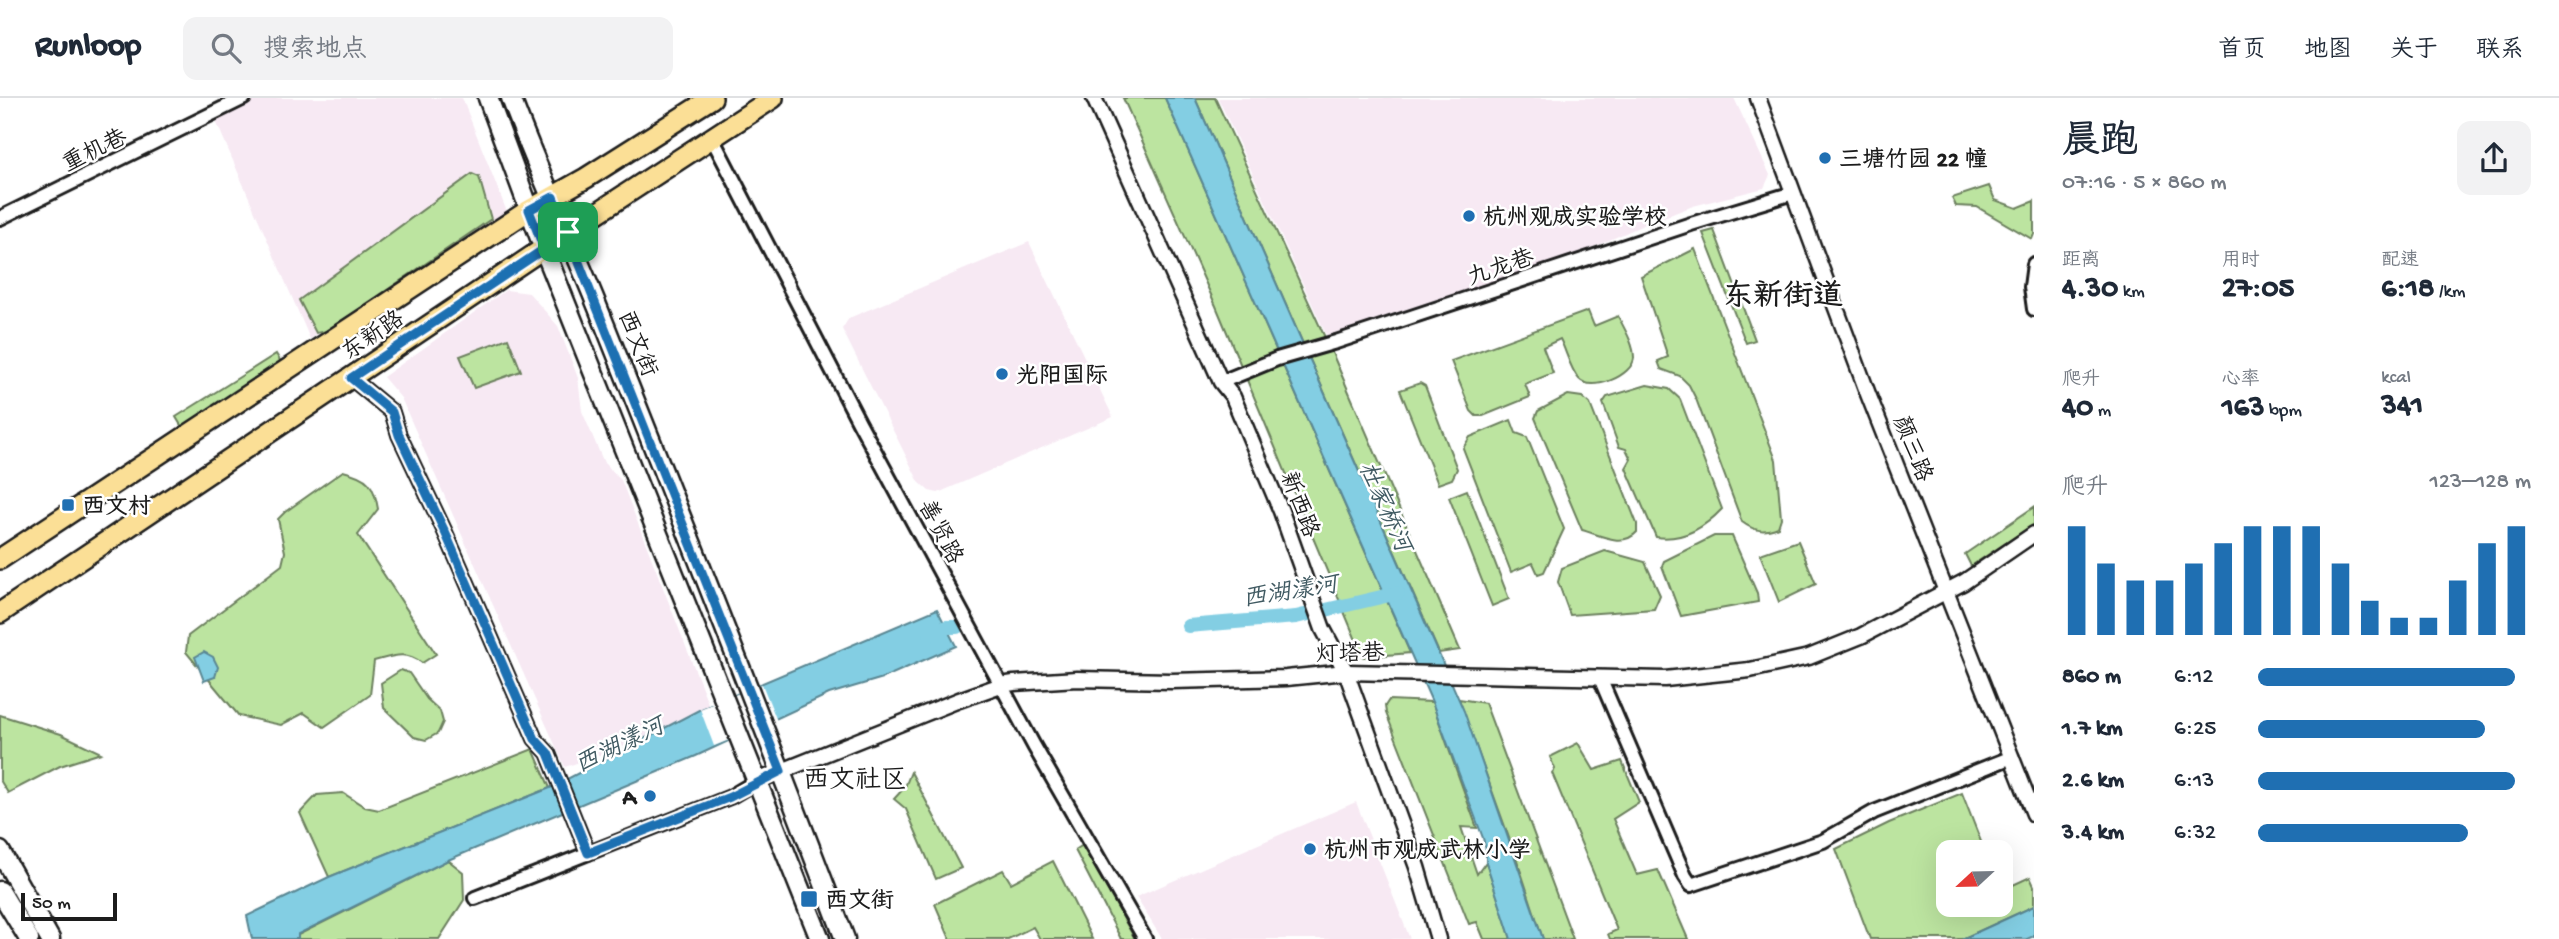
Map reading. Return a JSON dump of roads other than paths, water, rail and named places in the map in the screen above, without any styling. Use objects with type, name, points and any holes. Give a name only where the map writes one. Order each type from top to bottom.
[{"type":"main road","points":[[488,98],[544,249],[820,939]]},
{"type":"main road","name":"西文街","points":[[511,98],[527,142],[568,232],[750,689],[845,939]]},
{"type":"main road","name":"东新路","points":[[0,559],[529,210],[712,98]]},
{"type":"main road","name":"东新路","points":[[0,613],[568,232],[773,98]]},
{"type":"main road","points":[[0,852],[50,939]]},
{"type":"main road","points":[[0,891],[29,939]]},
{"type":"street","name":"重机巷","points":[[0,218],[244,98]]},
{"type":"street","name":"新西路","points":[[1094,98],[1221,382],[1233,397],[1281,511],[1323,629],[1346,672],[1417,867],[1438,939]]},
{"type":"street","name":"颜三路","points":[[1758,98],[1868,394],[2034,814]]},
{"type":"street","name":"善贤路","points":[[712,138],[833,374],[1001,685],[1145,939]]},
{"type":"street","name":"九龙巷","points":[[1221,382],[1277,359],[1793,193]]},
{"type":"street","points":[[2034,264],[2031,287],[2034,309]]},
{"type":"street","points":[[351,378],[392,412],[399,435],[445,532],[535,739],[548,753],[588,853]]},
{"type":"street","name":"灯塔巷","points":[[757,782],[872,733],[1001,685],[1077,679],[1171,681],[1286,678],[1346,672],[1665,679],[1750,670],[1810,657],[1861,636],[1964,582],[2034,534]]},
{"type":"street","points":[[1600,678],[1685,877],[1691,885],[1823,841],[1874,812],[2012,757]]},
{"type":"street","points":[[475,898],[730,797],[757,782]]},
{"type":"water","points":[[1165,98],[1195,98],[1464,711],[1543,939],[1511,939],[1486,862],[1483,838],[1432,702]]},
{"type":"water","points":[[937,609],[956,646],[883,678],[829,694],[696,756],[448,860],[298,934],[298,939],[252,939],[247,916],[329,877],[550,788],[699,710]]},
{"type":"water","points":[[204,652],[213,657],[218,667],[215,677],[204,681],[195,657]]},
{"type":"water","points":[[2034,906],[2034,936],[2027,939],[1962,939],[2013,917]]},
{"type":"waterway","name":"西湖漾河","points":[[1188,626],[1296,617],[1398,593]]},
{"type":"waterway","name":"西湖漾河","points":[[930,635],[946,627],[957,627]]},
{"type":"place","name":"三塘竹园 22 幢","points":[[1825,158]]},
{"type":"place","name":"杭州观成实验学校","points":[[1469,216]]},
{"type":"place","name":"光阳国际","points":[[1002,374]]},
{"type":"place","name":"西文村","points":[[68,505]]},
{"type":"place","name":"A","points":[[650,796]]},
{"type":"place","name":"杭州市观成武林小学","points":[[1310,849]]},
{"type":"place","name":"西文街","points":[[809,899]]},
{"type":"district","name":"东新街道","points":[[1783,294]]},
{"type":"district","name":"西文社区","points":[[855,778]]},
{"type":"water label","name":"杜家桥河","points":[[1386,506]]}]
